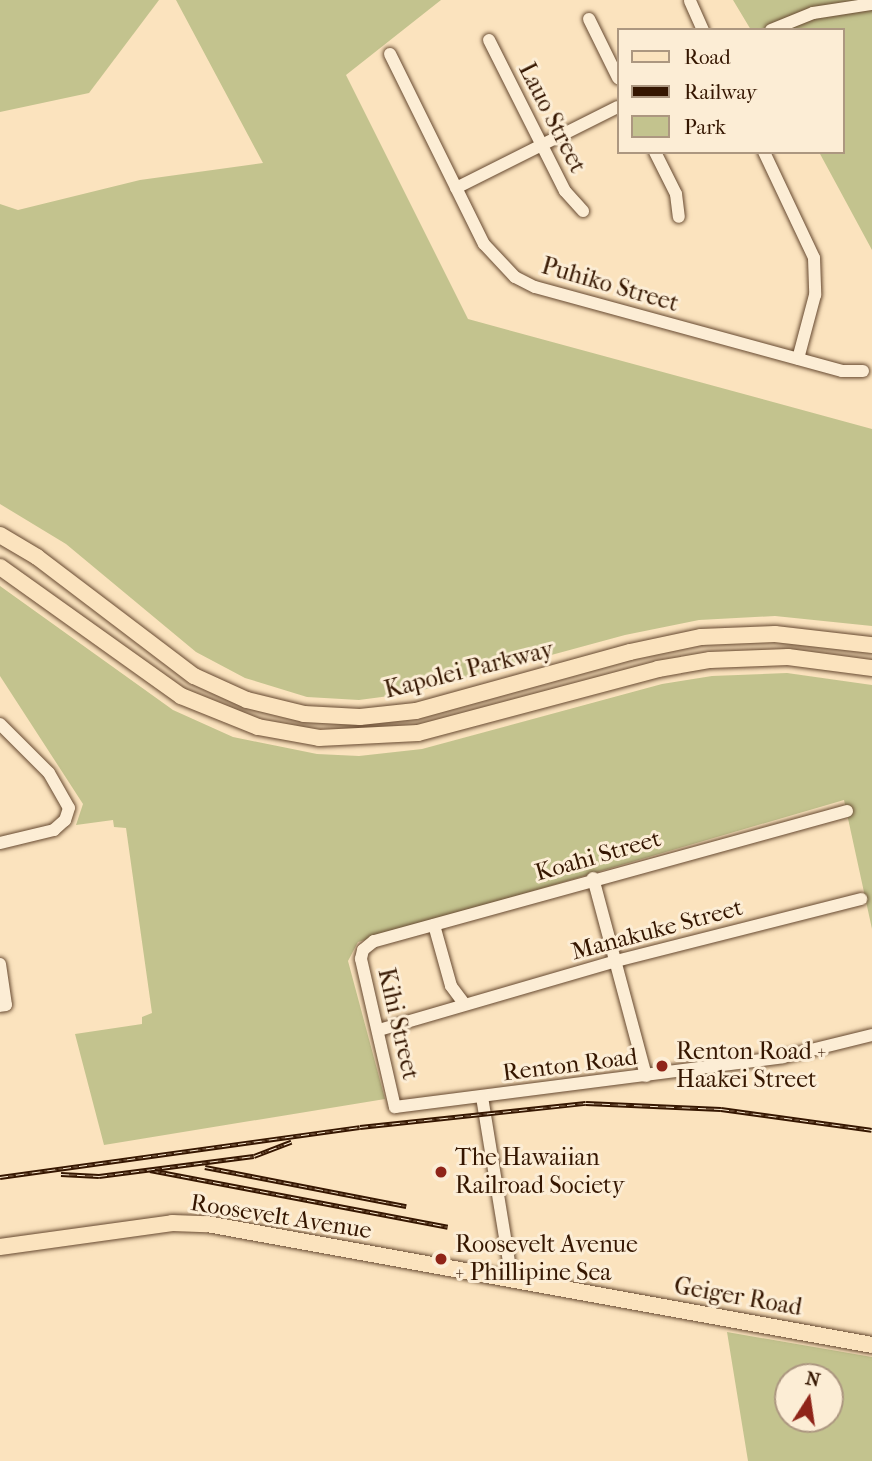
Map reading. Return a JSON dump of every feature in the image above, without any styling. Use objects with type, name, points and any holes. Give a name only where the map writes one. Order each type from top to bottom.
[{"type":"main road","name":"Kapolei Parkway","points":[[0,535],[37,557],[194,676],[247,700],[313,715],[360,717],[416,710],[630,652],[702,638],[775,634],[872,645]]},
{"type":"main road","name":"Kapolei Parkway","points":[[0,567],[181,696],[258,727],[319,738],[418,733],[646,672],[710,660],[788,657],[872,668]]},
{"type":"main road","name":"Roosevelt Avenue","points":[[0,1247],[197,1223],[512,1280]]},
{"type":"main road","name":"Geiger Road","points":[[512,1280],[872,1345]]},
{"type":"street","points":[[690,1],[702,28]]},
{"type":"street","points":[[776,28],[826,9],[872,4]]},
{"type":"street","points":[[589,19],[616,74]]},
{"type":"street","name":"Lauo Street","points":[[489,40],[568,196],[583,211]]},
{"type":"street","name":"Puhiko Street","points":[[390,54],[490,253],[525,283],[798,359],[848,372],[863,371]]},
{"type":"street","points":[[456,188],[616,108]]},
{"type":"street","points":[[656,154],[676,194],[679,217]]},
{"type":"street","points":[[765,154],[814,258],[815,295],[798,359]]},
{"type":"street","points":[[0,724],[49,773],[69,808],[65,820],[54,830],[0,843]]},
{"type":"street","name":"Koahi Street","points":[[363,950],[374,941],[593,878],[847,811]]},
{"type":"street","points":[[593,878],[646,1076]]},
{"type":"street","name":"Manakuke Street","points":[[379,1030],[464,1003],[616,961],[861,899]]},
{"type":"street","points":[[434,925],[451,986],[464,1003]]},
{"type":"street","name":"Kihi Street","points":[[363,950],[396,1107]]},
{"type":"street","points":[[0,964],[6,1005],[0,1006]]},
{"type":"street","name":"Renton Road","points":[[396,1107],[783,1057],[872,1035]]},
{"type":"street","points":[[482,1097],[512,1280]]},
{"type":"green space","points":[[0,0],[159,0],[89,93],[0,112]]},
{"type":"green space","points":[[176,0],[441,0],[346,75],[468,319],[872,429],[872,626],[775,616],[699,620],[625,635],[412,693],[359,700],[307,697],[245,678],[196,652],[66,544],[0,504],[0,204],[18,210],[140,180],[263,163]]},
{"type":"green space","points":[[733,0],[872,0],[872,250],[820,154],[844,154],[844,28],[750,28]]},
{"type":"green space","points":[[0,586],[173,710],[233,737],[317,754],[359,756],[422,749],[662,684],[712,676],[787,673],[872,685],[872,929],[844,800],[358,942],[348,961],[385,1099],[104,1145],[75,1034],[142,1024],[142,1017],[152,1013],[126,828],[114,827],[113,820],[76,825],[83,804],[0,676]]},
{"type":"green space","points":[[727,1332],[872,1357],[872,1461],[748,1461]]},
{"type":"railway","points":[[0,1177],[360,1127],[586,1103],[721,1109],[872,1130]]},
{"type":"railway","points":[[61,1174],[99,1176],[254,1156],[291,1142]]},
{"type":"railway","points":[[205,1167],[406,1206]]},
{"type":"railway","points":[[150,1170],[448,1227]]},
{"type":"place","name":"Renton Road + Haakei Street","points":[[662,1066]]},
{"type":"place","name":"The Hawaiian Railroad Society","points":[[441,1172]]},
{"type":"place","name":"Roosevelt Avenue + Phillipine Sea","points":[[441,1259]]}]
